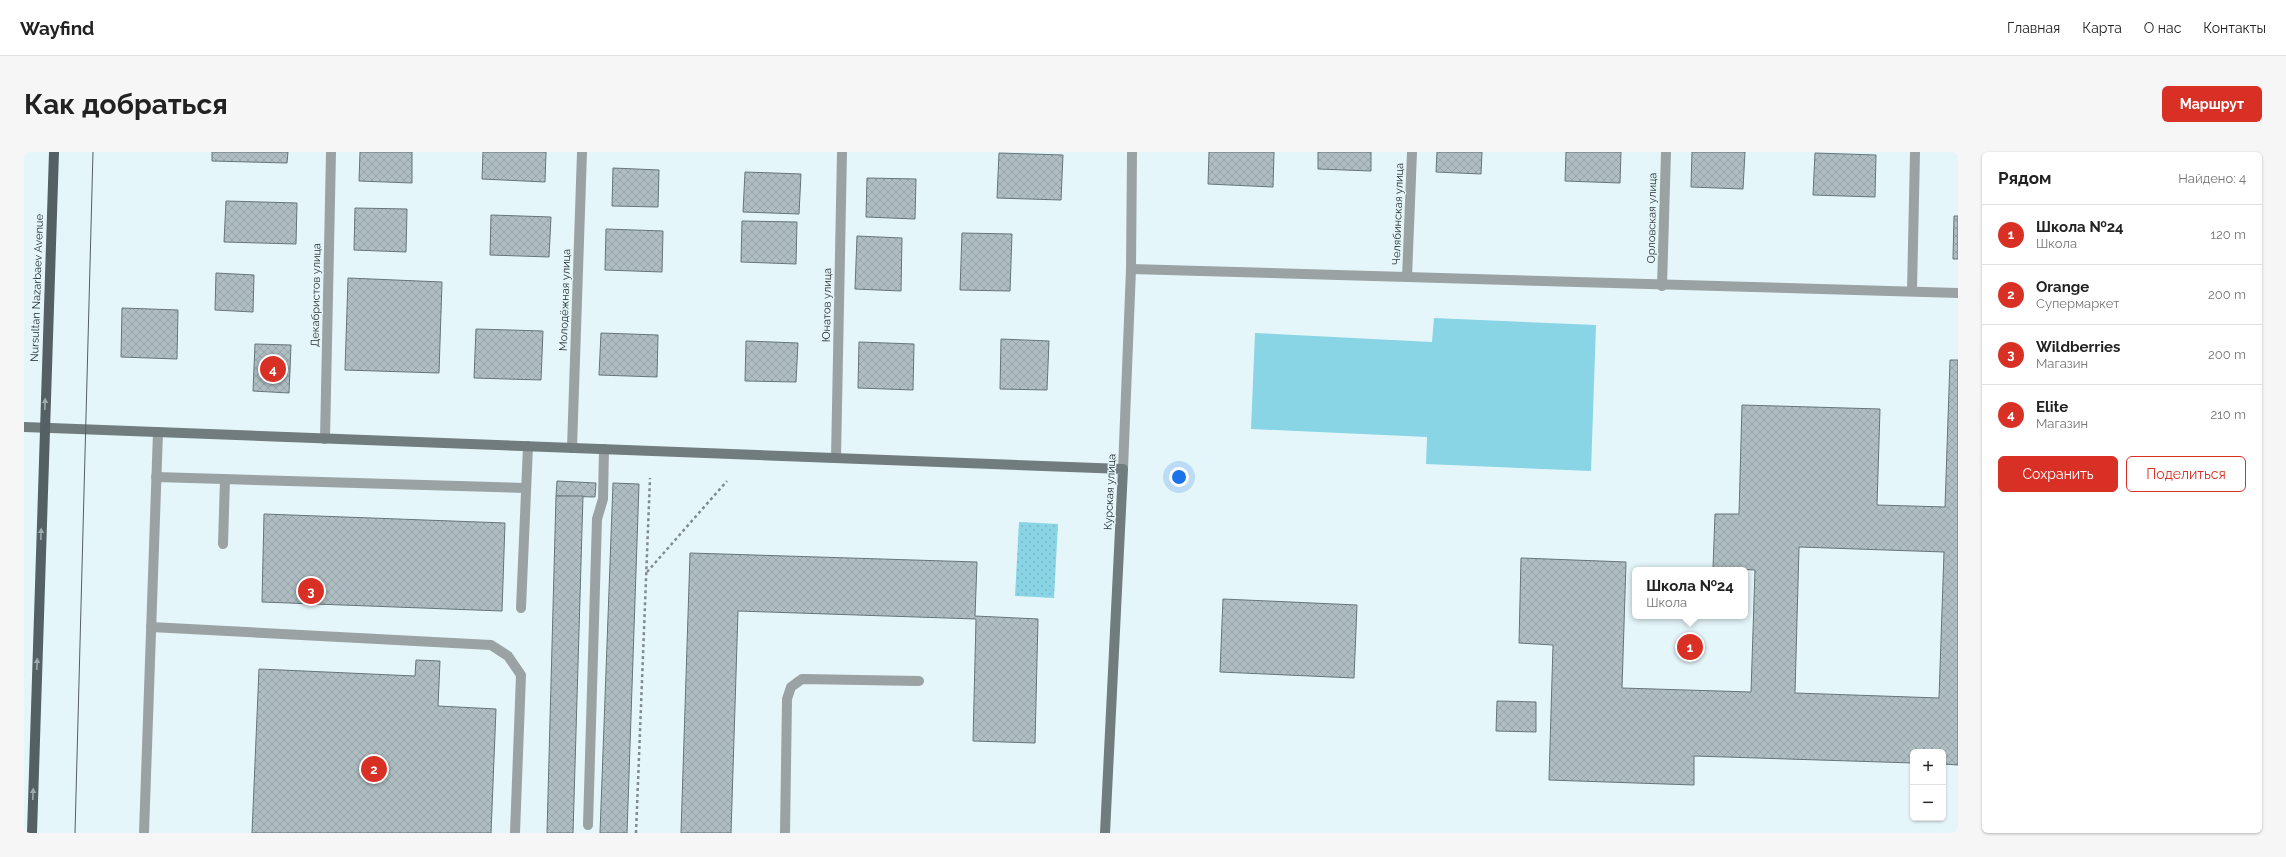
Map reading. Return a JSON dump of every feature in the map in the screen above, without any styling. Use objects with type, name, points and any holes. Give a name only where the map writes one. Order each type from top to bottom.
[{"type":"main road","name":"Nursultan Nazarbaev Avenue","points":[[32,833],[54,152]]},
{"type":"street","name":"Декабристов улица","points":[[325,439],[331,152]]},
{"type":"street","name":"Молодёжная улица","points":[[572,448],[582,152]]},
{"type":"street","name":"Юнатов улица","points":[[836,458],[842,152]]},
{"type":"street","name":"Курская улица","points":[[1105,833],[1124,469],[1131,269],[1132,152]]},
{"type":"street","name":"Челябинская улица","points":[[1407,277],[1412,152]]},
{"type":"street","name":"Орловская улица","points":[[1662,286],[1666,152]]},
{"type":"street","points":[[1912,291],[1915,152]]},
{"type":"street","points":[[1131,269],[1662,286],[1958,293]]},
{"type":"street","points":[[24,427],[1124,469]]},
{"type":"street","points":[[144,833],[158,432]]},
{"type":"street","points":[[521,608],[528,446]]},
{"type":"street","points":[[588,825],[597,519],[603,499],[604,449]]},
{"type":"street","points":[[156,477],[526,488]]},
{"type":"street","points":[[223,544],[225,479]]},
{"type":"street","points":[[151,626],[491,645],[508,656],[521,675],[515,833]]},
{"type":"street","points":[[785,833],[787,699],[791,687],[802,679],[919,681]]},
{"type":"path","points":[[636,833],[650,478]]},
{"type":"path","points":[[647,572],[727,481]]},
{"type":"shaded area","points":[[1434,318],[1596,325],[1591,471],[1426,464],[1427,437],[1251,429],[1255,333],[1432,342]]},
{"type":"shaded area","points":[[1019,522],[1058,524],[1054,598],[1015,596]]},
{"type":"building","points":[[212,152],[288,152],[287,163],[212,161]]},
{"type":"building","points":[[360,152],[412,152],[412,183],[359,181]]},
{"type":"building","points":[[483,152],[546,152],[545,182],[482,179]]},
{"type":"building","points":[[1209,152],[1274,152],[1273,187],[1208,184]]},
{"type":"building","points":[[1318,152],[1371,152],[1371,171],[1318,169]]},
{"type":"building","points":[[1437,152],[1482,152],[1481,174],[1436,172]]},
{"type":"building","points":[[1566,152],[1621,152],[1620,183],[1565,181]]},
{"type":"building","points":[[1692,152],[1745,152],[1743,189],[1691,187]]},
{"type":"building","points":[[999,153],[1063,155],[1061,200],[997,198]]},
{"type":"building","points":[[1815,153],[1876,155],[1875,197],[1813,195]]},
{"type":"building","points":[[613,168],[659,170],[658,207],[612,206]]},
{"type":"building","points":[[745,172],[801,174],[799,214],[743,212]]},
{"type":"building","points":[[867,178],[916,179],[915,219],[866,217]]},
{"type":"building","points":[[226,201],[297,203],[296,244],[224,242]]},
{"type":"building","points":[[355,208],[407,209],[406,252],[354,250]]},
{"type":"building","points":[[491,215],[551,217],[549,257],[490,255]]},
{"type":"building","points":[[1954,216],[1958,216],[1958,259],[1953,259]]},
{"type":"building","points":[[742,221],[797,222],[796,264],[741,262]]},
{"type":"building","points":[[606,229],[663,231],[662,272],[605,270]]},
{"type":"building","points":[[962,233],[1012,234],[1010,291],[960,290]]},
{"type":"building","points":[[857,236],[902,238],[901,291],[855,289]]},
{"type":"building","points":[[216,273],[254,275],[253,312],[215,310]]},
{"type":"building","points":[[348,278],[442,282],[439,373],[345,370]]},
{"type":"building","points":[[122,308],[178,310],[177,359],[121,357]]},
{"type":"building","points":[[476,329],[543,331],[541,380],[474,378]]},
{"type":"building","points":[[601,333],[658,335],[657,377],[599,375]]},
{"type":"building","points":[[1001,339],[1049,341],[1047,390],[1000,389]]},
{"type":"building","points":[[746,341],[798,343],[796,382],[745,381]]},
{"type":"building","points":[[859,342],[914,344],[913,390],[858,388]]},
{"type":"building","points":[[255,344],[291,345],[289,393],[253,391]]},
{"type":"building","points":[[1950,360],[1958,360],[1958,765],[1946,764],[1946,749],[1910,749],[1910,763],[1694,756],[1694,785],[1549,780],[1553,645],[1519,643],[1521,558],[1626,562],[1622,688],[1751,692],[1755,570],[1748,570],[1748,567],[1713,567],[1715,514],[1739,514],[1742,405],[1880,409],[1877,505],[1945,507]],"holes":[[[1799,547],[1944,552],[1939,698],[1795,693]]]},
{"type":"building","points":[[557,481],[596,483],[595,497],[556,496]]},
{"type":"building","points":[[613,483],[639,484],[627,833],[600,833]]},
{"type":"building","points":[[556,496],[583,496],[573,833],[547,833]]},
{"type":"building","points":[[264,514],[505,523],[502,611],[262,602]]},
{"type":"building","points":[[690,553],[977,562],[975,616],[1038,619],[1035,743],[973,741],[976,619],[738,611],[731,833],[681,833]]},
{"type":"building","points":[[1223,599],[1357,605],[1354,678],[1220,672]]},
{"type":"building","points":[[416,660],[440,661],[438,706],[496,709],[491,833],[252,833],[259,669],[415,676]]},
{"type":"building","points":[[1497,701],[1536,702],[1536,732],[1496,731]]},
{"type":"tram line","points":[[75,833],[93,152]]},
{"type":"place","name":"Elite","points":[[273,369]]},
{"type":"place","name":"Wildberries","points":[[311,591]]},
{"type":"place","name":"Школа №24","points":[[1690,647]]},
{"type":"place","name":"Orange","points":[[374,769]]}]
